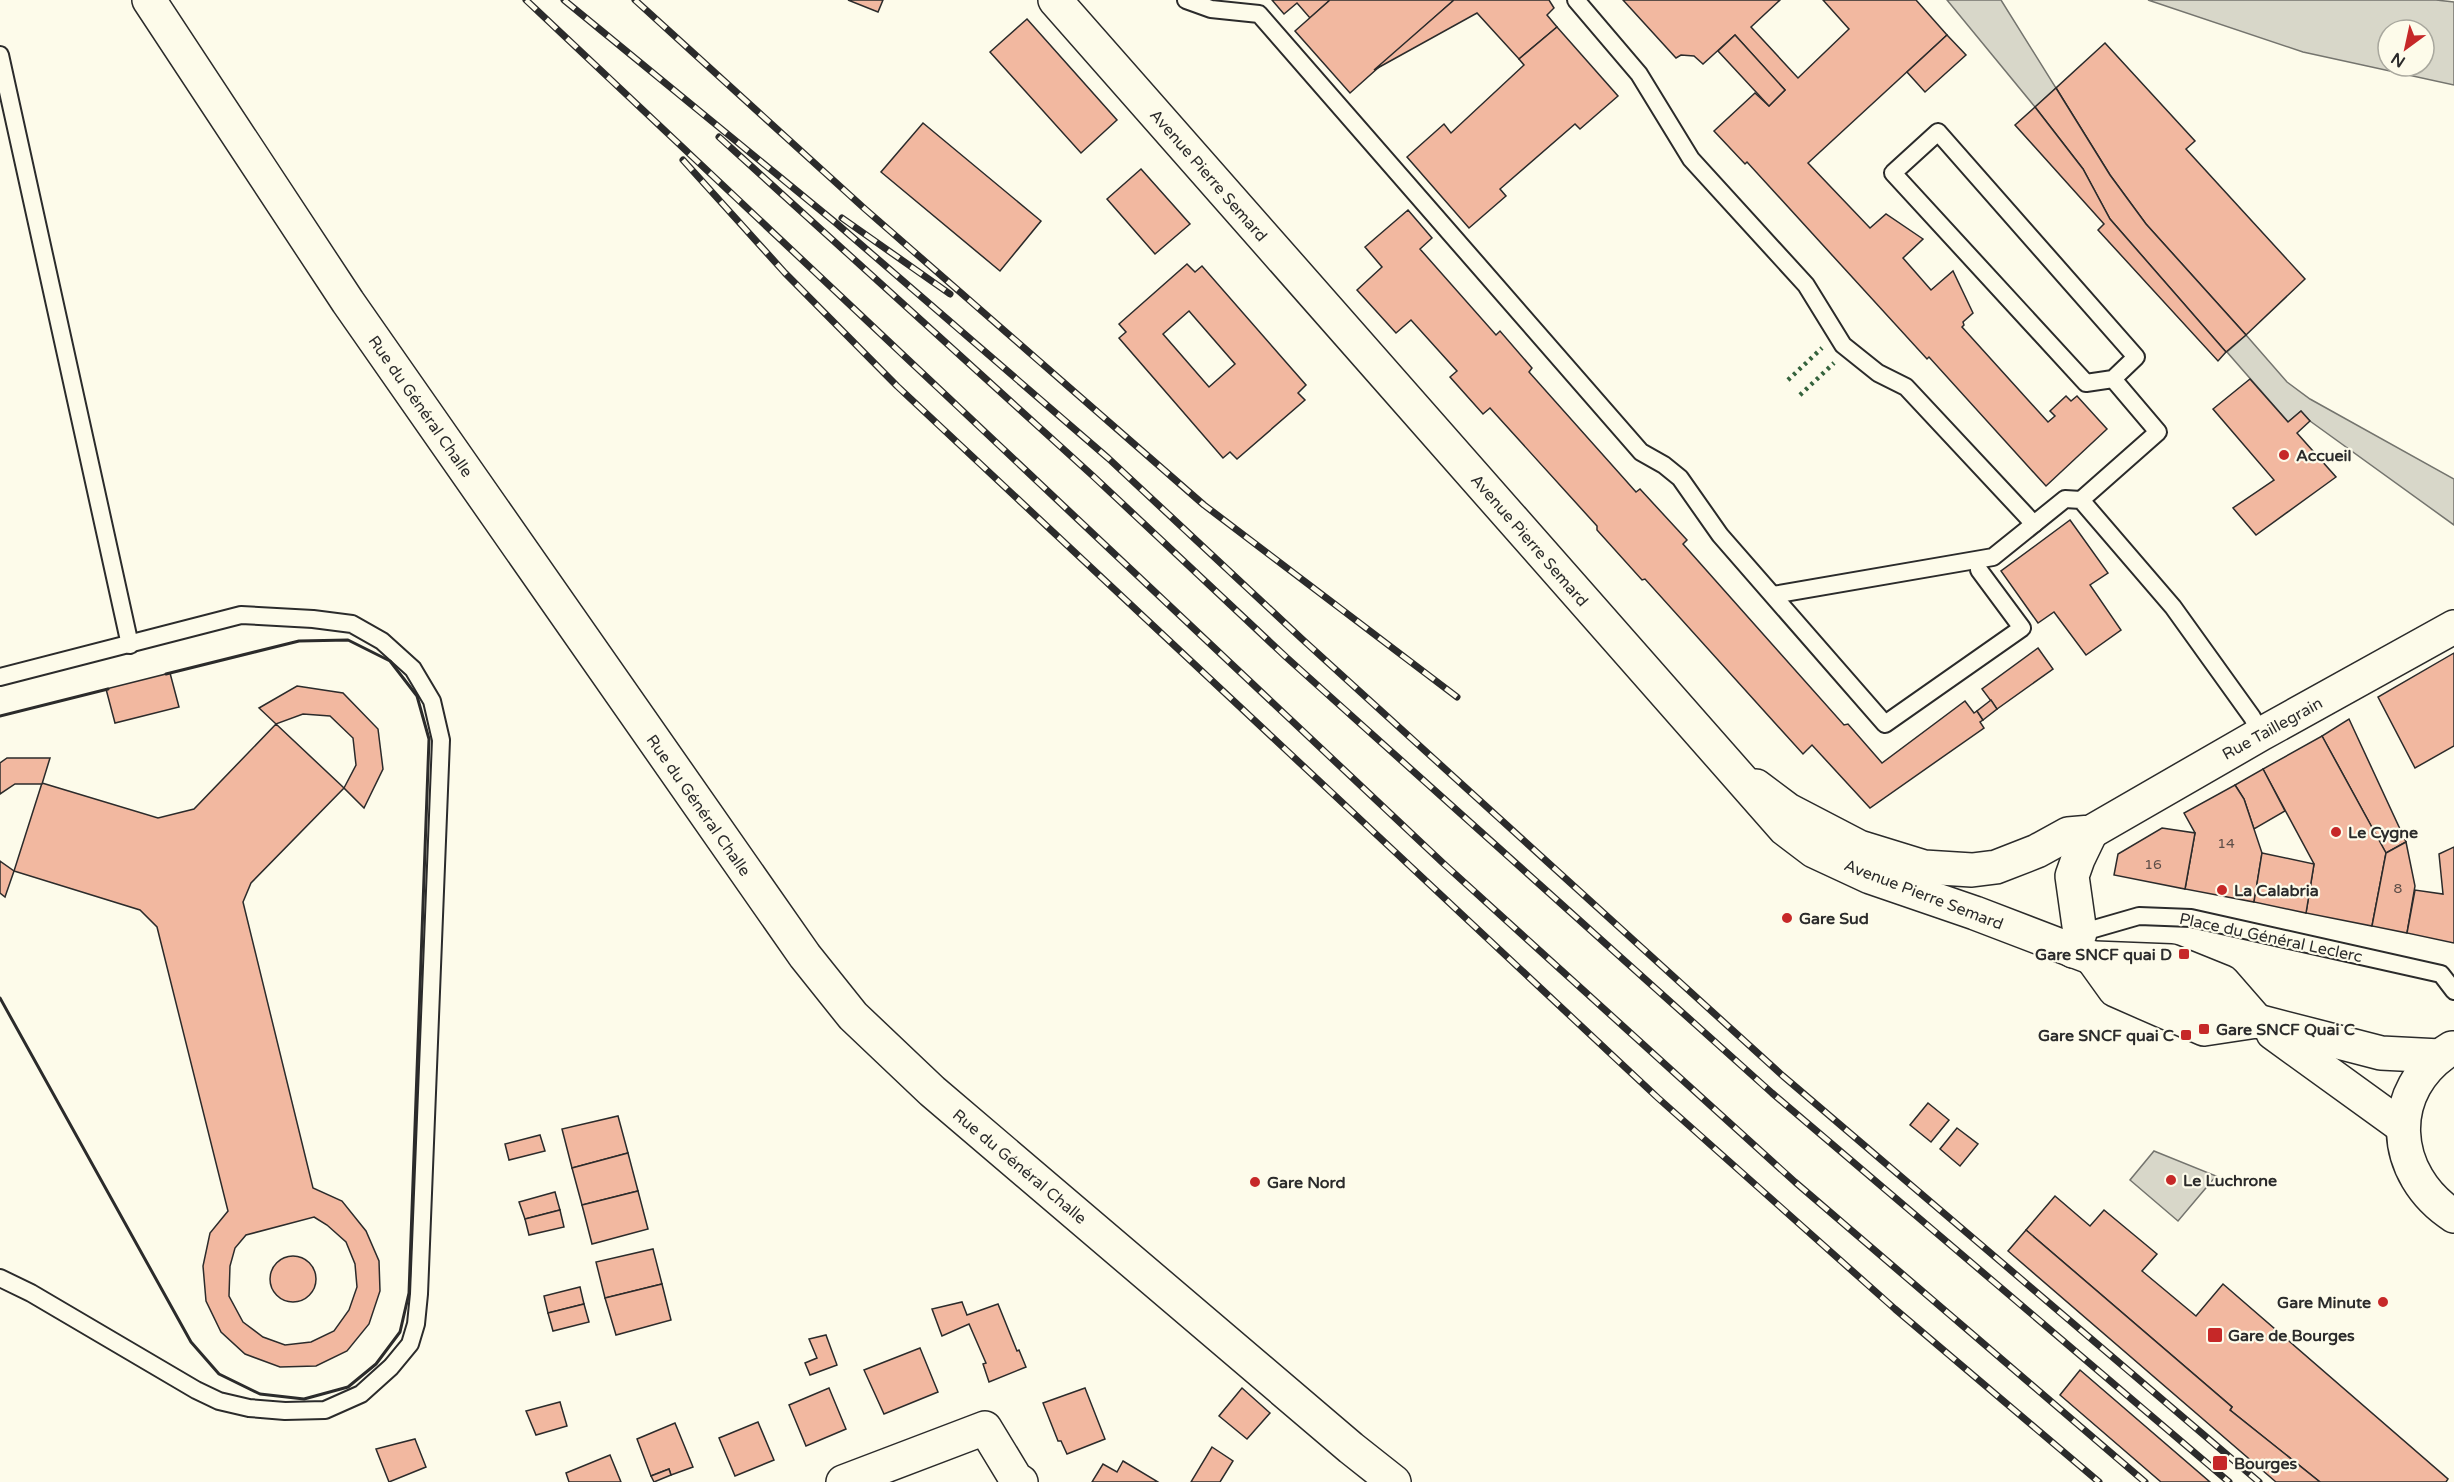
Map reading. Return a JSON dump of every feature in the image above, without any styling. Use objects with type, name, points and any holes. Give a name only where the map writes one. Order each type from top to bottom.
[{"type":"main road","name":"Rue du Général Challe","points":[[149,0],[355,312],[798,946],[853,1016],[932,1091],[1351,1448],[1394,1482]]},
{"type":"main road","name":"Avenue Pierre Semard","points":[[1055,0],[1785,830],[1814,851],[1870,876],[2081,947],[2257,1021],[2381,1053],[2447,1051]]},
{"type":"main road","name":"Rue Taillegrain","points":[[1726,763],[1788,810],[1859,847],[1924,867],[1972,870],[1996,867],[2037,851],[2068,834],[2091,832],[2454,627]]},
{"type":"main road","points":[[2081,947],[2073,876],[2078,859],[2091,832]]},
{"type":"main road","name":"Avenue Pierre Semard","points":[[2257,1021],[2403,1126]]},
{"type":"main road","points":[[2447,1051],[2421,1075],[2408,1100],[2403,1126],[2404,1145],[2410,1168],[2423,1190],[2454,1216]]},
{"type":"main road","points":[[843,1482],[985,1428],[1016,1479],[1021,1482]]},
{"type":"lane","points":[[1576,0],[1639,74],[1691,159],[1806,285],[1843,345],[1878,373],[1906,387],[2034,524]]},
{"type":"lane","points":[[1197,2],[1211,9],[1259,14],[1641,452],[1664,465],[1680,478],[1720,535],[1885,724],[2022,628],[1979,570]]},
{"type":"lane","points":[[0,55],[130,645]]},
{"type":"lane","points":[[1938,132],[2136,357],[2113,379],[2086,383],[1893,173],[1938,132]]},
{"type":"lane","points":[[1773,595],[1993,557],[2065,500],[2081,500],[2158,432],[2113,379]]},
{"type":"lane","points":[[2081,500],[2174,608],[2252,717],[2261,734]]},
{"type":"lane","points":[[0,677],[241,615],[313,619],[352,624],[382,641],[413,669],[432,701],[441,740],[419,1294],[416,1324],[410,1344],[391,1367],[362,1394],[325,1410],[285,1412],[249,1408],[219,1401],[196,1390],[31,1293],[0,1278]]},
{"type":"lane","name":"Place du Général Leclerc","points":[[2081,947],[2139,916],[2191,918],[2441,974],[2454,991]]},
{"type":"shaded area","points":[[1947,0],[2001,0],[2056,88],[2035,107]]},
{"type":"shaded area","points":[[2148,0],[2436,0],[2454,2],[2454,85],[2422,78],[2436,78],[2436,18],[2376,18],[2376,68],[2303,52]]},
{"type":"shaded area","points":[[2246,335],[2287,382],[2310,399],[2454,479],[2454,525],[2310,421],[2301,411],[2288,422],[2227,352]]},
{"type":"shaded area","points":[[2154,1151],[2216,1176],[2178,1221],[2130,1180]]},
{"type":"building","points":[[848,0],[883,0],[878,12]]},
{"type":"building","points":[[1272,0],[1330,0],[1310,18],[1297,3],[1284,14]]},
{"type":"building","points":[[1330,0],[1454,0],[1350,93],[1295,31]]},
{"type":"building","points":[[1454,0],[1549,0],[1554,8],[1547,15],[1557,27],[1519,59],[1477,13],[1374,70]]},
{"type":"building","points":[[1623,0],[1780,0],[1751,27],[1798,78],[1849,29],[1823,0],[1916,0],[1947,35],[1808,163],[1870,228],[1886,214],[1923,239],[1903,258],[1931,290],[1953,271],[1973,313],[1963,322],[1962,327],[2048,422],[2055,416],[2050,411],[2066,396],[2071,401],[2077,396],[2107,429],[2046,486],[1747,162],[1745,164],[1714,131],[1755,93],[1769,106],[1785,90],[1735,35],[1703,64],[1694,56],[1681,55],[1676,58]]},
{"type":"building","points":[[1027,19],[1117,120],[1081,153],[990,52]]},
{"type":"building","points":[[1557,27],[1618,96],[1580,129],[1575,124],[1500,189],[1506,196],[1469,228],[1407,157],[1444,124],[1451,133],[1524,65],[1519,59]]},
{"type":"building","points":[[1735,35],[1785,90],[1769,106],[1718,51]]},
{"type":"building","points":[[1947,35],[1966,55],[1925,92],[1907,72]]},
{"type":"building","points":[[2105,43],[2195,141],[2186,149],[2305,279],[2246,335],[2146,224],[2110,175],[2056,88]]},
{"type":"building","points":[[2056,88],[2110,175],[2146,224],[2246,335],[2226,352],[2110,219],[2083,169],[2035,107]]},
{"type":"building","points":[[2035,107],[2083,169],[2110,219],[2226,352],[2218,361],[2098,230],[2104,224],[2015,125]]},
{"type":"building","points":[[923,123],[1041,221],[1000,271],[881,172]]},
{"type":"building","points":[[1141,169],[1190,224],[1155,254],[1107,199]]},
{"type":"building","points":[[1408,210],[1432,238],[1420,249],[1496,335],[1500,331],[1532,368],[1529,372],[1636,492],[1640,489],[1687,540],[1683,544],[1844,725],[1848,724],[1882,763],[1965,701],[1974,713],[1977,711],[1983,720],[1980,722],[1984,728],[1870,808],[1812,745],[1803,754],[1645,579],[1642,580],[1597,530],[1597,526],[1490,408],[1483,414],[1450,377],[1457,371],[1411,320],[1396,333],[1357,290],[1382,267],[1365,247]]},
{"type":"building","points":[[1187,264],[1195,272],[1202,266],[1306,385],[1298,393],[1305,400],[1237,459],[1230,452],[1223,458],[1119,338],[1126,332],[1119,324]],"holes":[[[1189,311],[1235,364],[1209,387],[1163,334]]]},
{"type":"building","name":"Accueil","points":[[2250,379],[2288,422],[2301,411],[2310,421],[2297,433],[2336,477],[2256,535],[2233,508],[2274,480],[2213,409]]},
{"type":"building","points":[[2070,520],[2108,573],[2090,585],[2121,630],[2086,655],[2054,612],[2038,623],[2001,571]]},
{"type":"building","points":[[2038,648],[2053,669],[1997,709],[1982,689]]},
{"type":"building","points":[[2454,653],[2454,746],[2415,768],[2378,697]]},
{"type":"building","points":[[170,673],[179,707],[115,723],[106,689]]},
{"type":"building","points":[[297,686],[343,693],[378,729],[383,769],[364,808],[344,788],[356,765],[353,738],[330,716],[303,714],[276,724],[259,708]]},
{"type":"building","points":[[1991,700],[1997,709],[1983,720],[1977,711]]},
{"type":"building","points":[[2349,719],[2406,842],[2386,853],[2322,736]]},
{"type":"building","points":[[276,724],[344,788],[251,883],[243,902],[313,1188],[342,1201],[366,1231],[379,1261],[380,1291],[369,1324],[347,1351],[316,1366],[280,1367],[245,1354],[221,1332],[206,1301],[203,1266],[210,1233],[228,1211],[157,927],[140,910],[14,871],[42,783],[158,818],[194,809]],"holes":[[[314,1217],[346,1242],[355,1264],[357,1287],[349,1310],[334,1331],[311,1342],[285,1345],[263,1337],[243,1322],[229,1296],[230,1266],[235,1248],[246,1235]]]},
{"type":"building","name":"Le Cygne","points":[[2322,736],[2386,853],[2372,926],[2306,913],[2314,864],[2263,769]]},
{"type":"building","points":[[7,758],[50,758],[42,784],[15,784],[0,794],[0,763]]},
{"type":"building","points":[[2263,769],[2285,811],[2254,829],[2244,799],[2235,785]]},
{"type":"building","points":[[2235,785],[2244,799],[2262,853],[2254,902],[2185,889],[2195,833],[2184,813]]},
{"type":"building","points":[[2162,828],[2195,833],[2185,889],[2114,875],[2118,854]]},
{"type":"building","points":[[2406,842],[2415,886],[2407,933],[2372,926],[2386,853]]},
{"type":"building","points":[[2454,847],[2454,943],[2407,933],[2415,890],[2443,894],[2439,854]]},
{"type":"building","points":[[2262,853],[2314,864],[2306,913],[2254,902]]},
{"type":"building","points":[[0,861],[14,871],[5,897],[0,893]]},
{"type":"building","points":[[1928,1103],[1949,1120],[1931,1142],[1910,1125]]},
{"type":"building","points":[[618,1116],[628,1153],[572,1168],[562,1129]]},
{"type":"building","points":[[1957,1128],[1978,1144],[1960,1166],[1940,1149]]},
{"type":"building","points":[[540,1135],[545,1151],[509,1160],[505,1144]]},
{"type":"building","points":[[628,1153],[638,1191],[582,1205],[572,1168]]},
{"type":"building","points":[[638,1191],[648,1229],[592,1244],[582,1205]]},
{"type":"building","points":[[555,1192],[560,1210],[525,1219],[519,1202]]},
{"type":"building","name":"Gare de Bourges","points":[[2055,1196],[2090,1226],[2104,1210],[2157,1254],[2142,1271],[2196,1316],[2223,1284],[2448,1479],[2446,1482],[2320,1482],[2230,1410],[2232,1407],[2026,1230]]},
{"type":"building","points":[[560,1210],[564,1227],[529,1235],[525,1219]]},
{"type":"building","points":[[2026,1230],[2232,1407],[2230,1410],[2320,1482],[2276,1482],[2008,1251]]},
{"type":"building","points":[[653,1249],[662,1284],[605,1298],[596,1262]]},
{"type":"building","points":[[293,1256],[309,1263],[316,1279],[309,1295],[293,1302],[277,1295],[270,1279],[277,1263]]},
{"type":"building","points":[[662,1284],[671,1320],[616,1335],[605,1298]]},
{"type":"building","points":[[580,1287],[584,1304],[548,1313],[544,1296]]},
{"type":"building","points":[[962,1302],[967,1315],[998,1304],[1026,1367],[989,1382],[983,1364],[986,1363],[969,1324],[942,1336],[932,1309]]},
{"type":"building","points":[[584,1304],[589,1322],[553,1331],[548,1313]]},
{"type":"building","points":[[826,1335],[837,1365],[810,1375],[805,1363],[817,1358],[809,1339]]},
{"type":"building","points":[[920,1348],[938,1392],[884,1414],[864,1370]]},
{"type":"building","points":[[2080,1370],[2210,1482],[2161,1482],[2060,1395]]},
{"type":"building","points":[[829,1388],[846,1429],[806,1446],[789,1405]]},
{"type":"building","points":[[1085,1388],[1105,1439],[1067,1454],[1061,1441],[1058,1441],[1043,1403]]},
{"type":"building","points":[[1242,1388],[1270,1413],[1247,1439],[1219,1416]]},
{"type":"building","points":[[560,1402],[567,1426],[536,1435],[526,1411]]},
{"type":"building","points":[[758,1422],[774,1460],[735,1476],[719,1438]]},
{"type":"building","points":[[675,1423],[693,1467],[671,1475],[669,1469],[651,1476],[637,1439]]},
{"type":"building","points":[[415,1439],[426,1467],[389,1482],[376,1449]]},
{"type":"building","points":[[1212,1447],[1233,1461],[1220,1482],[1191,1482]]},
{"type":"building","points":[[610,1455],[621,1482],[569,1482],[566,1473]]},
{"type":"building","points":[[1123,1461],[1158,1482],[1092,1482],[1103,1464],[1117,1472]]},
{"type":"building","points":[[669,1469],[671,1475],[654,1482],[651,1476]]},
{"type":"railway","points":[[526,0],[1444,864],[1795,1182],[2145,1482]]},
{"type":"railway","points":[[564,0],[836,223],[1108,458],[1302,639],[1783,1076],[2259,1482]]},
{"type":"railway","points":[[635,0],[865,209],[1204,505],[1457,697]]},
{"type":"railway","points":[[719,137],[1093,476],[1286,657],[1772,1093],[2229,1482]]},
{"type":"railway","points":[[683,160],[785,273],[897,386],[1658,1098],[1895,1309],[2099,1482]]},
{"type":"railway","points":[[842,218],[950,294]]},
{"type":"hedge","points":[[1788,380],[1822,348]]},
{"type":"hedge","points":[[1800,395],[1834,363]]},
{"type":"wall","points":[[0,998],[191,1342],[219,1374],[260,1394],[304,1399],[348,1387],[376,1364],[400,1332],[409,1293],[429,739],[417,696],[390,661],[348,640],[299,641],[166,674]]},
{"type":"wall","points":[[0,716],[108,689]]},
{"type":"place","name":"Accueil","points":[[2284,455]]},
{"type":"place","name":"Le Cygne","points":[[2336,832]]},
{"type":"place","name":"La Calabria","points":[[2222,890]]},
{"type":"place","name":"Gare Sud","points":[[1787,918]]},
{"type":"place","name":"Gare SNCF quai D","points":[[2184,954]]},
{"type":"place","name":"Gare SNCF Quai C","points":[[2204,1029]]},
{"type":"place","name":"Gare SNCF quai C","points":[[2186,1035]]},
{"type":"place","name":"Le Luchrone","points":[[2171,1180]]},
{"type":"place","name":"Gare Nord","points":[[1255,1182]]},
{"type":"place","name":"Gare Minute","points":[[2383,1302]]},
{"type":"place","name":"Gare de Bourges","points":[[2215,1335]]},
{"type":"place","name":"Bourges","points":[[2220,1463]]}]
